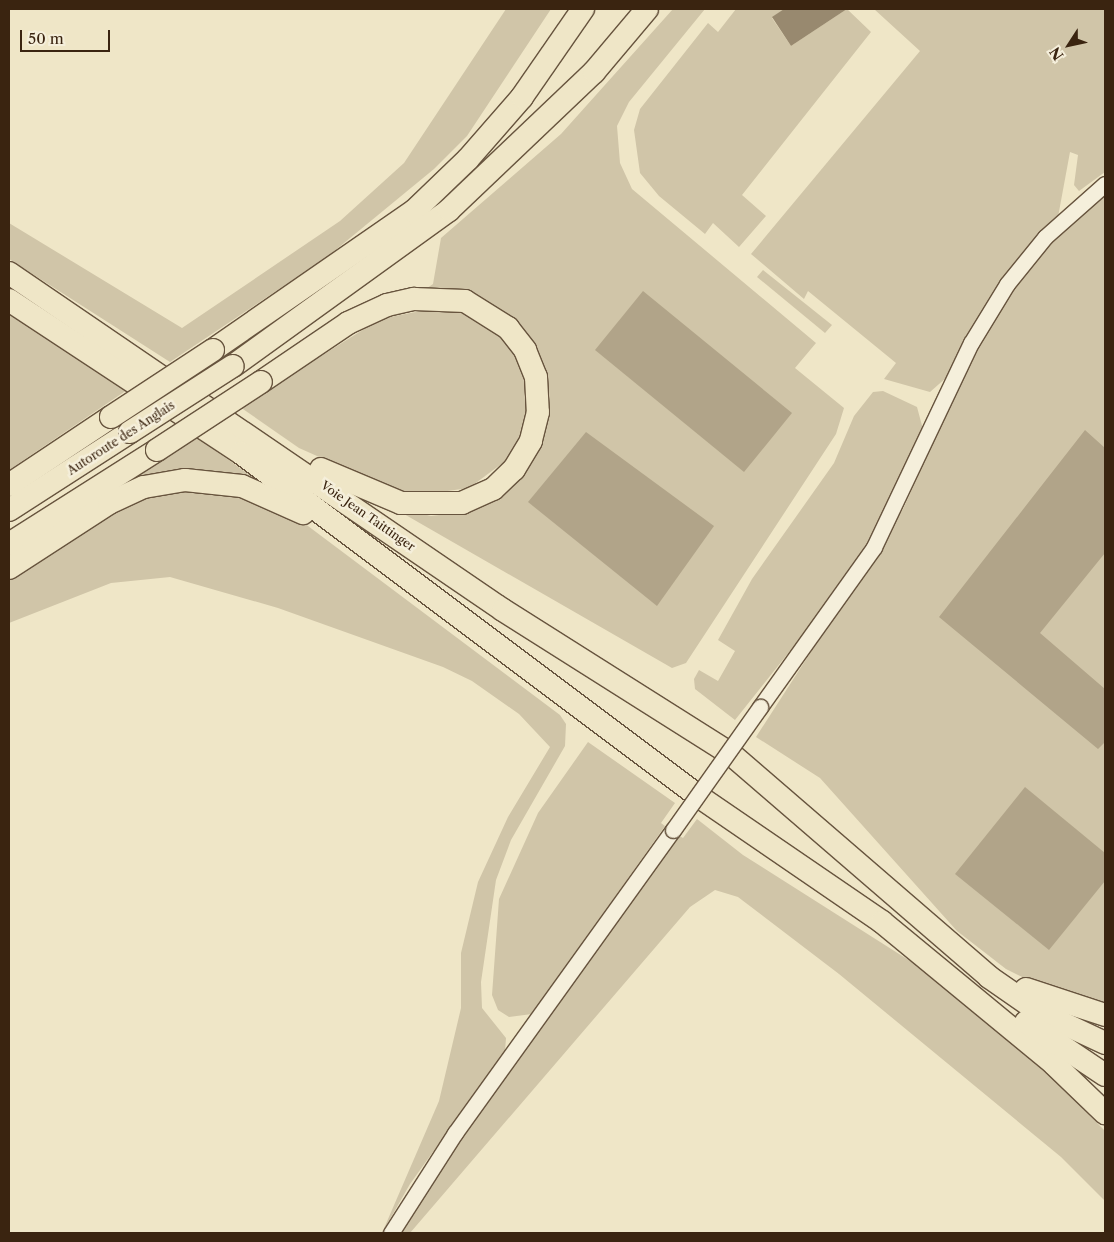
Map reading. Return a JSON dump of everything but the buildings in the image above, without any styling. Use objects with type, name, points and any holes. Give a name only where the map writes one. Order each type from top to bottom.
[{"type":"highway","name":"Autoroute des Anglais","points":[[9,485],[214,350],[414,211],[468,159],[522,98],[584,9]]},
{"type":"highway","name":"Autoroute des Anglais","points":[[9,510],[234,366],[449,210],[561,105],[647,9]]},
{"type":"highway","name":"Voie Jean Taittinger","points":[[9,273],[260,441],[503,610],[731,754],[944,939]]},
{"type":"highway","points":[[9,544],[157,450],[348,323],[387,305],[414,299],[465,301],[508,328],[525,350],[536,378],[538,412],[531,441],[514,469],[493,489],[462,502],[430,506],[401,503],[357,486],[277,443],[260,441]]},
{"type":"highway","name":"Voie Jean Taittinger","points":[[9,300],[241,452],[701,798],[882,922]]},
{"type":"highway","points":[[9,568],[109,503],[144,487],[185,480],[242,486],[279,499],[328,530],[372,550]]},
{"type":"highway","points":[[882,922],[920,940],[1042,1035],[1105,1074]]},
{"type":"highway","points":[[882,922],[1054,1064],[1105,1112]]},
{"type":"highway","points":[[944,939],[1040,996],[1105,1015]]},
{"type":"highway","points":[[944,939],[1013,996],[1105,1042]]},
{"type":"street","points":[[391,1233],[455,1133],[874,547],[971,342],[1002,291],[1045,238],[1105,184]]},
{"type":"shaded area","points":[[506,9],[551,9],[467,136],[434,169],[327,257],[170,362],[9,259],[9,223],[182,328],[340,221],[404,163]]},
{"type":"shaded area","points":[[673,9],[705,9],[629,102],[617,126],[620,163],[632,189],[816,343],[795,368],[844,408],[836,434],[686,663],[672,668],[404,514],[407,510],[431,516],[455,513],[543,427],[515,324],[420,293],[433,284],[441,238],[561,134]]},
{"type":"shaded area","points":[[736,9],[784,9],[772,18],[791,46],[847,9],[871,32],[742,195],[766,216],[739,247],[713,223],[705,234],[659,196],[640,173],[634,130],[640,109],[708,23],[718,32]]},
{"type":"shaded area","points":[[874,9],[1105,9],[1105,172],[1079,191],[1074,185],[1078,155],[1070,152],[1058,217],[1007,272],[947,377],[930,392],[884,379],[896,363],[808,291],[804,299],[751,254],[920,51]]},
{"type":"shaded area","points":[[1105,195],[1105,1007],[1055,993],[1006,969],[957,931],[820,778],[756,737],[903,509],[977,346],[1018,282],[1058,235]]},
{"type":"shaded area","points":[[763,270],[832,325],[825,333],[757,277]]},
{"type":"shaded area","points":[[643,291],[792,413],[744,472],[595,350]]},
{"type":"shaded area","points":[[441,307],[477,315],[514,348],[524,373],[527,409],[522,436],[512,456],[469,488],[419,495],[389,488],[299,448],[240,407],[380,319]]},
{"type":"shaded area","points":[[9,313],[127,390],[9,470]]},
{"type":"shaded area","points":[[883,391],[917,407],[924,433],[880,526],[817,617],[735,720],[695,689],[694,679],[699,670],[718,681],[735,651],[718,640],[752,579],[834,463],[854,416],[873,392]]},
{"type":"shaded area","points":[[1085,430],[1105,448],[1105,553],[1040,633],[1105,689],[1105,742],[1098,749],[939,617]]},
{"type":"shaded area","points":[[586,432],[714,526],[657,606],[528,502]]},
{"type":"shaded area","points":[[196,437],[264,485],[189,475],[65,522]]},
{"type":"shaded area","points":[[188,490],[254,495],[300,520],[560,715],[566,724],[565,746],[511,840],[496,880],[481,982],[482,1008],[506,1038],[505,1051],[410,1184],[382,1233],[439,1101],[461,1008],[461,953],[478,882],[508,817],[550,747],[519,714],[472,681],[443,667],[278,608],[170,577],[111,583],[9,623],[9,579],[128,505],[156,493]]},
{"type":"shaded area","points":[[588,742],[675,803],[661,823],[665,826],[532,1014],[509,1017],[498,1010],[492,995],[499,899],[538,813]]},
{"type":"shaded area","points":[[1025,787],[1105,853],[1105,881],[1049,950],[955,874]]},
{"type":"shaded area","points":[[697,819],[743,855],[918,966],[1047,1072],[1105,1131],[1105,1201],[1061,1157],[839,974],[738,897],[715,890],[690,907],[410,1233],[399,1233],[444,1162],[678,835],[683,838]]}]
